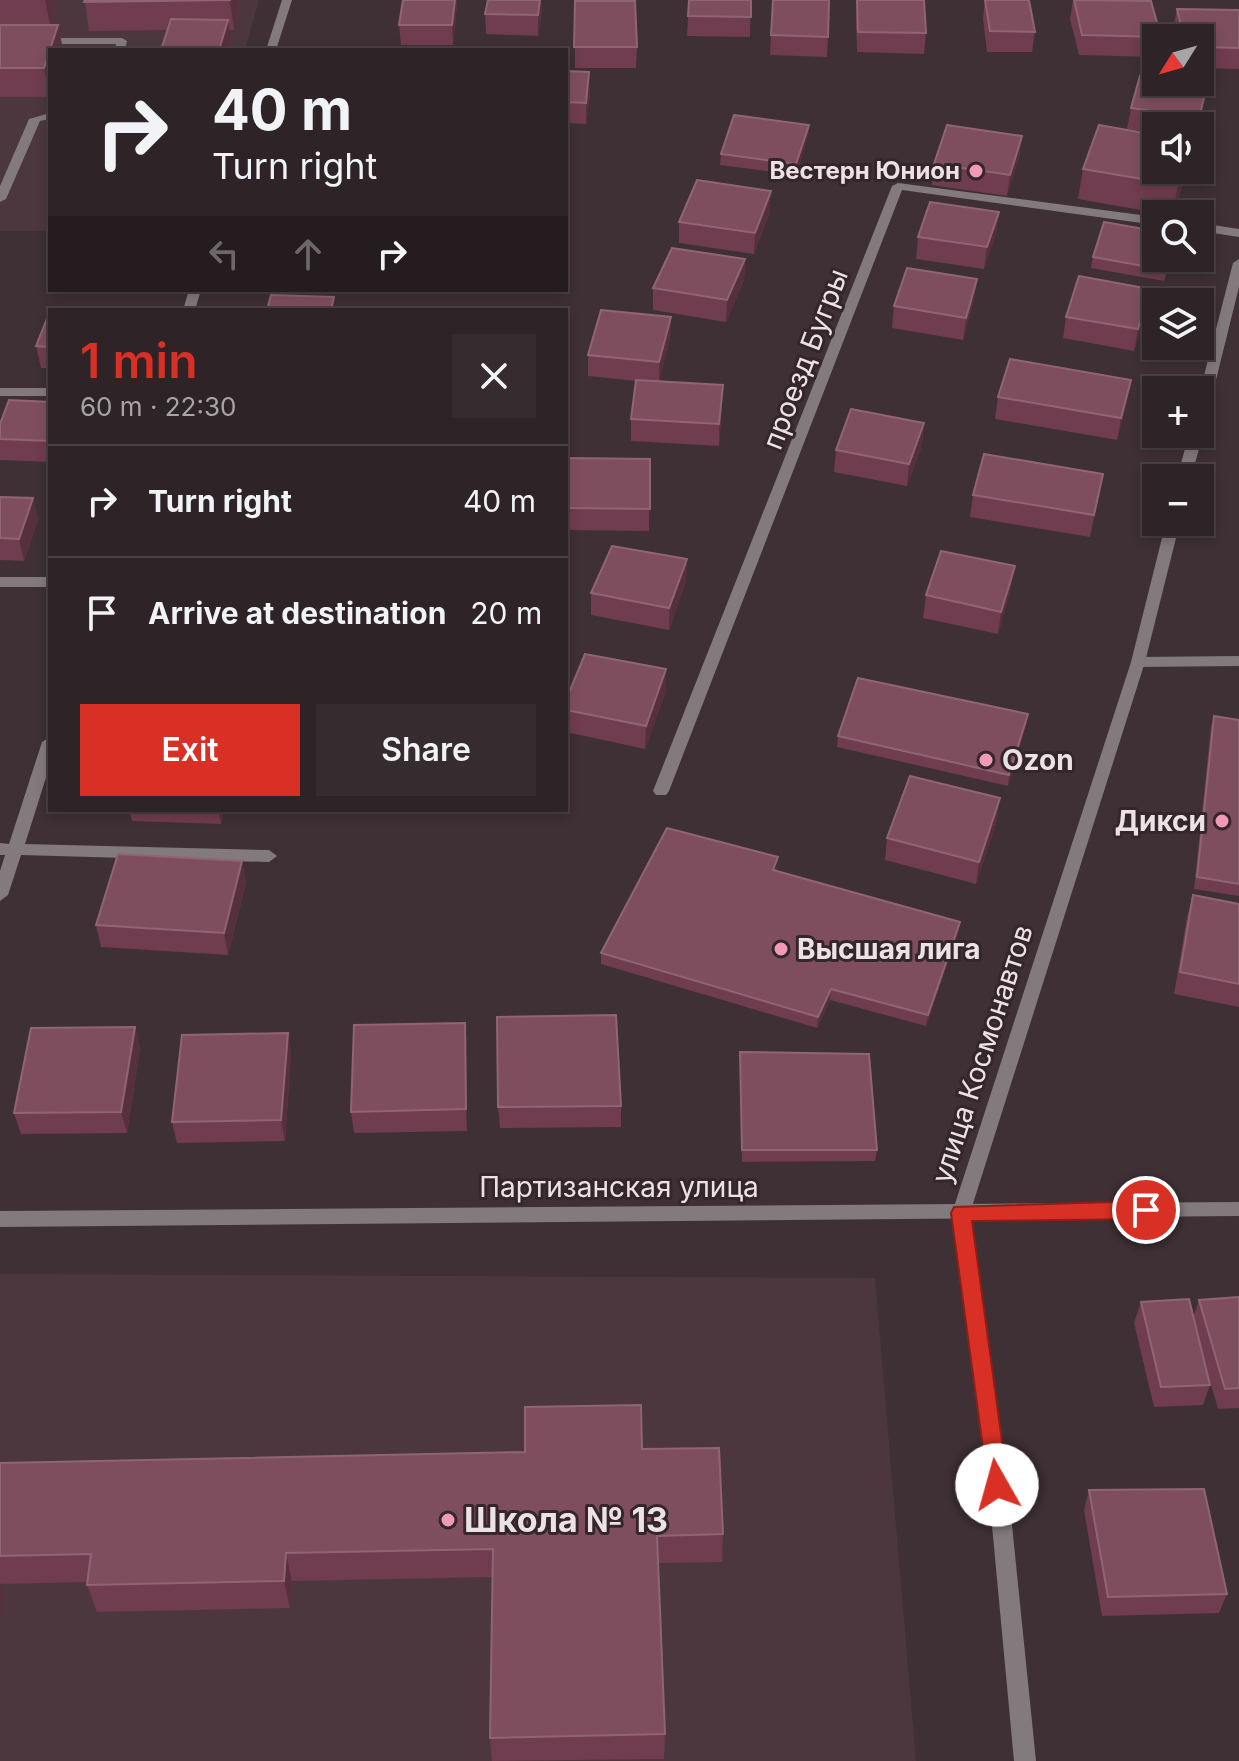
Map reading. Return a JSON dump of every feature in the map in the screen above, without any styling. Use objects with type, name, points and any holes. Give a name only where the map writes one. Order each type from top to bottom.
[{"type":"street","points":[[272,48],[287,0]]},
{"type":"street","points":[[0,41],[122,41],[120,48]]},
{"type":"street","points":[[0,199],[35,119],[48,116]]},
{"type":"street","name":"проезд Бугры","points":[[661,791],[898,186],[1142,219]]},
{"type":"street","points":[[1214,229],[1239,233]]},
{"type":"street","points":[[1210,376],[1239,263]]},
{"type":"street","points":[[0,392],[48,392]]},
{"type":"street","name":"улица Космонавтов","points":[[1025,1761],[1001,1515],[961,1213],[1138,662],[1170,536]]},
{"type":"street","points":[[0,582],[48,582]]},
{"type":"street","points":[[1138,662],[1239,661]]},
{"type":"street","points":[[0,895],[7,849],[48,747]]},
{"type":"street","points":[[7,849],[269,856]]},
{"type":"street","name":"Партизанская улица","points":[[0,1219],[1239,1209]]},
{"type":"shaded area","points":[[0,0],[259,0],[246,48],[48,48],[48,231],[0,231]]},
{"type":"shaded area","name":"Школа № 13","points":[[0,1274],[875,1278],[916,1761],[0,1761]]},
{"type":"building","points":[[85,0],[231,0],[84,2]]},
{"type":"building","points":[[403,0],[455,0],[452,25],[399,25]]},
{"type":"building","points":[[488,0],[540,0],[538,15],[485,14]]},
{"type":"building","points":[[689,0],[751,0],[751,17],[688,16]]},
{"type":"building","points":[[773,0],[829,0],[828,37],[771,35]]},
{"type":"building","points":[[857,0],[924,0],[926,33],[858,32]]},
{"type":"building","points":[[985,0],[1029,0],[1035,32],[990,31]]},
{"type":"building","points":[[1074,0],[1151,1],[1157,24],[1142,24],[1142,37],[1082,35]]},
{"type":"building","points":[[575,1],[635,1],[637,47],[574,47]]},
{"type":"building","points":[[1177,9],[1239,10],[1239,48],[1214,47],[1214,24],[1181,24]]},
{"type":"building","points":[[171,19],[228,20],[220,48],[162,48]]},
{"type":"building","points":[[0,25],[58,25],[44,68],[0,68]]},
{"type":"building","points":[[568,71],[589,72],[586,103],[568,102]]},
{"type":"building","points":[[1140,76],[1142,96],[1204,96],[1200,112],[1158,112],[1131,108]]},
{"type":"building","points":[[734,115],[809,125],[796,164],[721,154]]},
{"type":"building","points":[[947,125],[1022,136],[1010,175],[934,164]]},
{"type":"building","points":[[1099,125],[1142,133],[1142,179],[1083,169]]},
{"type":"building","points":[[697,180],[771,191],[755,233],[679,222]]},
{"type":"building","points":[[930,202],[999,212],[987,247],[918,237]]},
{"type":"building","points":[[1104,222],[1142,229],[1142,266],[1093,257]]},
{"type":"building","points":[[672,248],[745,259],[727,300],[653,288]]},
{"type":"building","points":[[907,268],[977,279],[966,318],[894,306]]},
{"type":"building","points":[[1079,276],[1145,288],[1142,288],[1142,316],[1138,329],[1066,317]]},
{"type":"building","points":[[271,295],[334,297],[331,308],[268,308]]},
{"type":"building","points":[[601,310],[671,317],[659,362],[588,355]]},
{"type":"building","points":[[48,316],[48,347],[36,346]]},
{"type":"building","points":[[1010,359],[1131,380],[1121,418],[998,397]]},
{"type":"building","points":[[636,380],[723,385],[719,424],[631,419]]},
{"type":"building","points":[[9,400],[48,402],[48,441],[0,439],[0,424]]},
{"type":"building","points":[[851,409],[924,423],[909,464],[836,450]]},
{"type":"building","points":[[984,454],[1103,474],[1094,515],[973,495]]},
{"type":"building","points":[[568,458],[650,459],[650,509],[568,508]]},
{"type":"building","points":[[0,497],[33,498],[19,539],[0,538]]},
{"type":"building","points":[[612,546],[687,559],[669,608],[591,593]]},
{"type":"building","points":[[941,551],[1015,566],[1001,612],[926,595]]},
{"type":"building","points":[[585,654],[666,669],[646,726],[568,710],[568,695]]},
{"type":"building","points":[[858,678],[1028,714],[1009,775],[838,736]]},
{"type":"building","points":[[1214,716],[1239,720],[1239,884],[1197,877]]},
{"type":"building","points":[[910,776],[1000,798],[979,862],[887,838]]},
{"type":"building","name":"Высшая лига","points":[[667,828],[778,857],[773,870],[960,922],[928,1015],[831,989],[818,1017],[601,953]]},
{"type":"building","points":[[118,854],[242,861],[224,933],[96,925]]},
{"type":"building","points":[[1193,895],[1239,904],[1239,984],[1180,972]]},
{"type":"building","points":[[616,1015],[621,1106],[498,1107],[497,1017]]},
{"type":"building","points":[[465,1023],[466,1109],[351,1112],[354,1025]]},
{"type":"building","points":[[135,1027],[121,1112],[14,1113],[31,1028]]},
{"type":"building","points":[[288,1033],[281,1120],[172,1122],[182,1035]]},
{"type":"building","points":[[740,1052],[869,1054],[877,1150],[742,1150]]},
{"type":"building","points":[[1239,1297],[1239,1388],[1225,1389],[1199,1300]]},
{"type":"building","points":[[1189,1299],[1210,1385],[1161,1387],[1141,1302]]},
{"type":"building","points":[[641,1405],[642,1449],[719,1448],[723,1534],[657,1536],[665,1734],[490,1738],[493,1549],[286,1553],[284,1581],[87,1585],[91,1554],[0,1556],[0,1463],[525,1452],[525,1407]]},
{"type":"building","points":[[1204,1489],[1227,1594],[1108,1597],[1089,1490]]},
{"type":"place","name":"Вестерн Юнион","points":[[976,171]]},
{"type":"place","name":"Ozon","points":[[986,760]]},
{"type":"place","name":"Дикси","points":[[1222,821]]},
{"type":"place","name":"Высшая лига","points":[[781,949]]},
{"type":"place","name":"Школа № 13","points":[[448,1520]]},
{"type":"route","points":[[997,1485],[961,1213],[1146,1210]]}]
